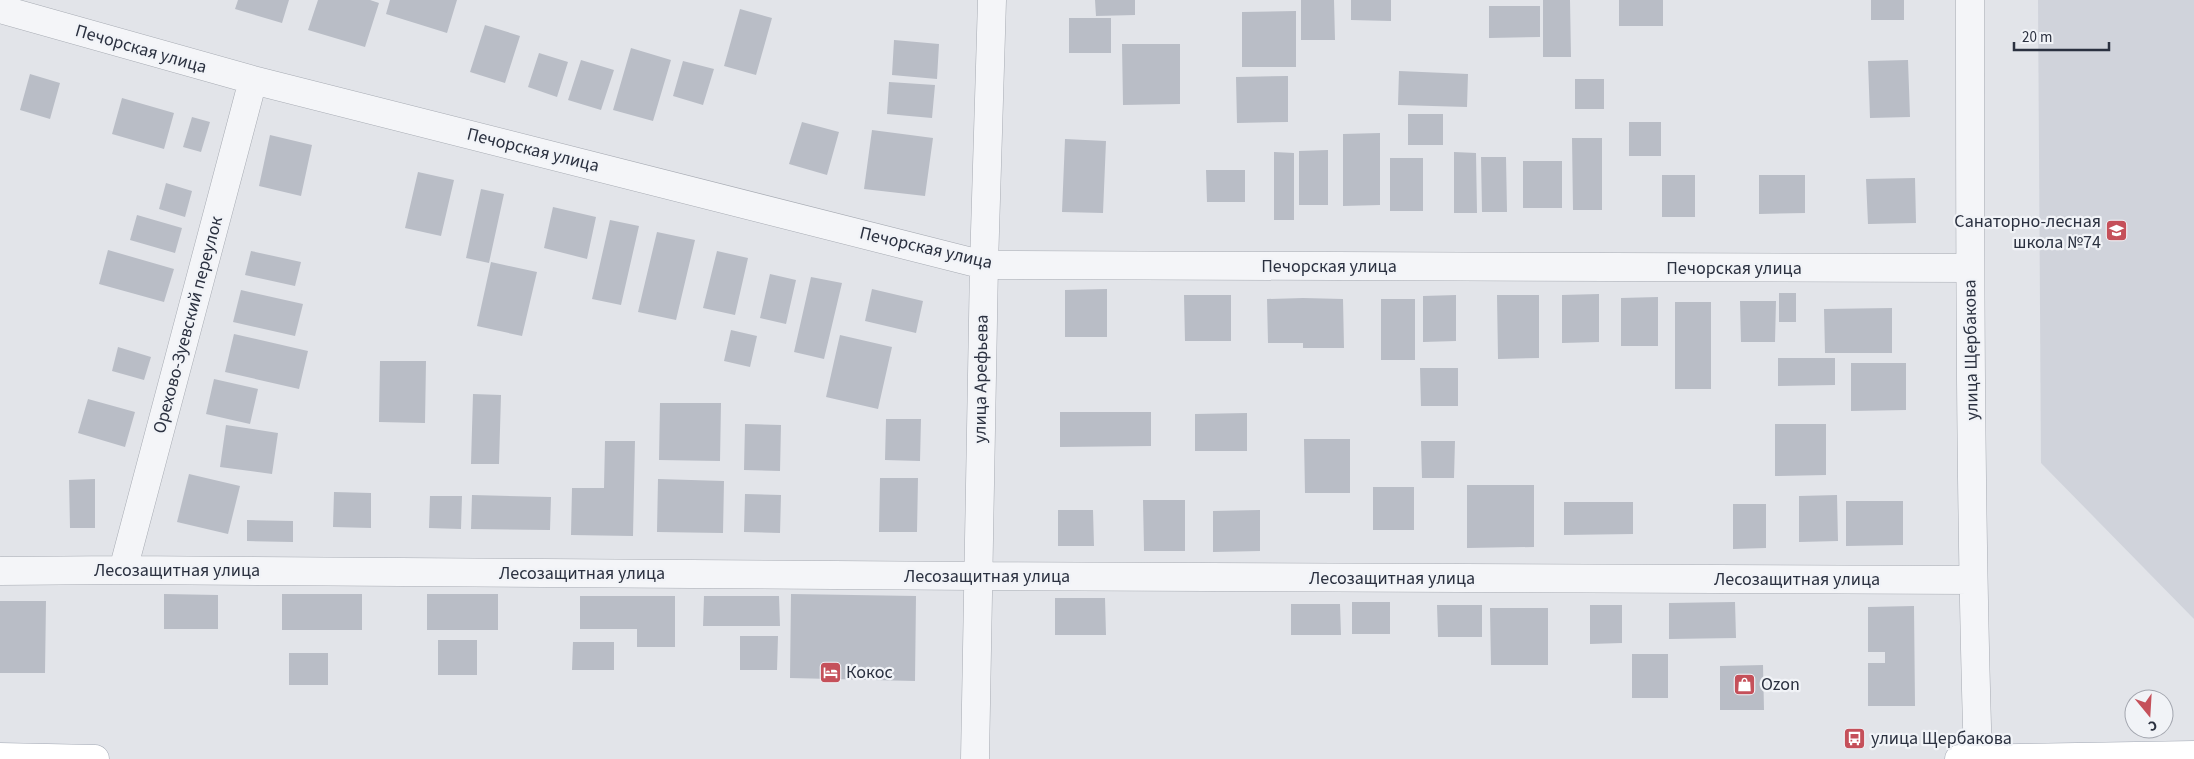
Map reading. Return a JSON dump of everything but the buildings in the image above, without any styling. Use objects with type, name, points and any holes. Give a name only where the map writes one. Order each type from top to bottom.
[{"type":"main road","points":[[1959,759],[2194,755]]},
{"type":"main road","points":[[0,757],[95,759]]},
{"type":"street","name":"улица Арефьева","points":[[975,759],[977,576],[992,0]]},
{"type":"street","name":"улица Щербакова","points":[[1970,0],[1973,580],[1978,759]]},
{"type":"street","name":"Печорская улица","points":[[0,9],[253,80],[984,265],[1970,268]]},
{"type":"street","name":"Орехово-Зуевский переулок","points":[[123,570],[253,80]]},
{"type":"street","name":"Лесозащитная улица","points":[[0,571],[123,570],[1973,580]]},
{"type":"shaded area","name":"Санаторно-лесная школа №74","points":[[2038,0],[2194,0],[2194,619],[2041,463]]},
{"type":"place","name":"Санаторно-лесная школа №74","points":[[2117,231]]},
{"type":"place","name":"Кокос","points":[[830,672]]},
{"type":"place","name":"Ozon","points":[[1745,684]]},
{"type":"place","name":"улица Щербакова","points":[[1855,738]]}]
